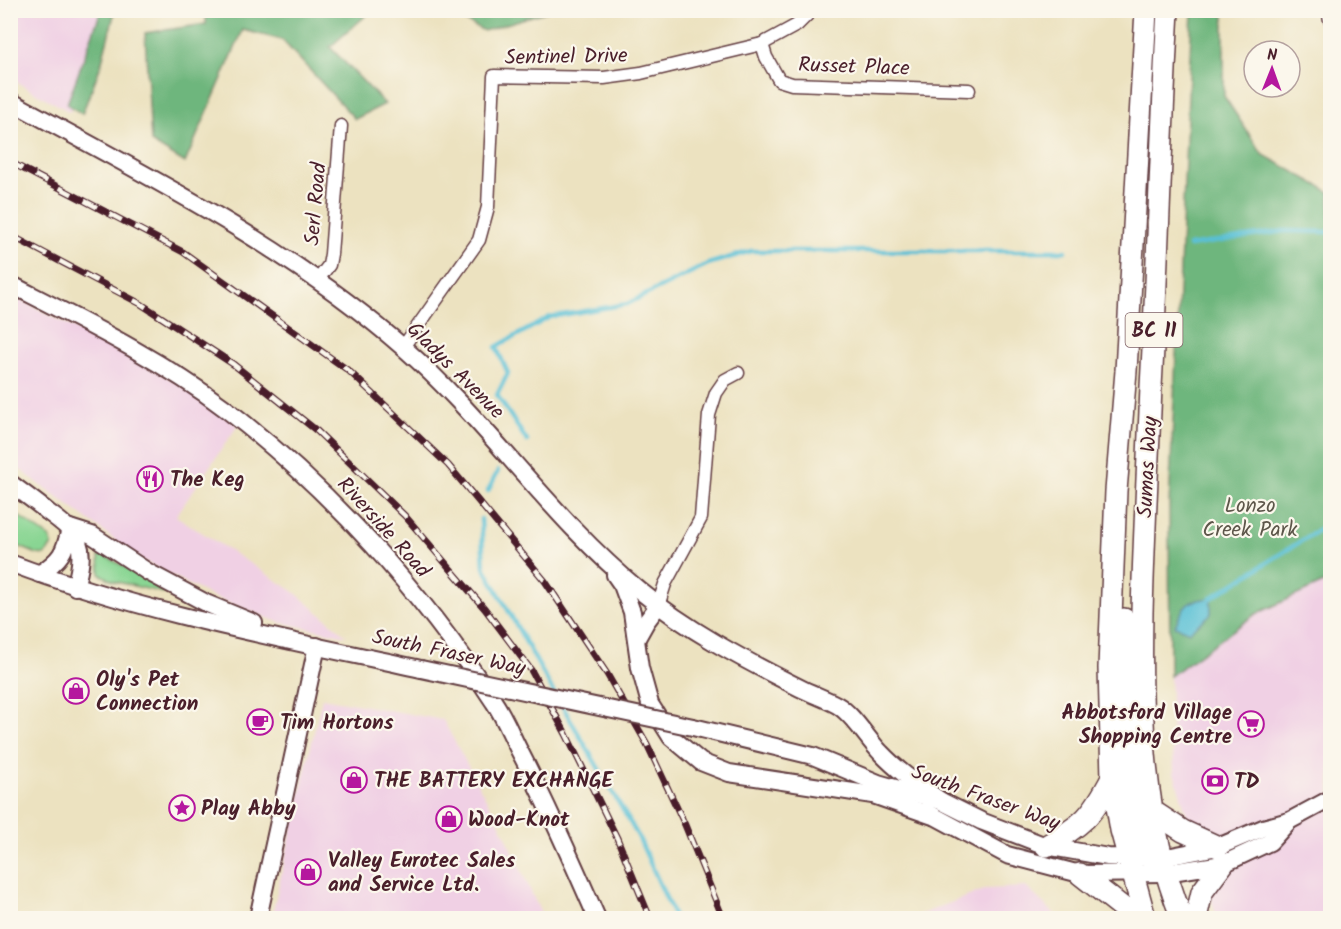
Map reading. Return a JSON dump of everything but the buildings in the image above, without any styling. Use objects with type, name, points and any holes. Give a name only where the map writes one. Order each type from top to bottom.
[{"type":"highway","points":[[1128,331],[1124,230],[1125,166],[1134,10]]},
{"type":"highway","name":"Sumas Way","points":[[1145,918],[1130,866],[1112,778],[1109,668],[1116,491],[1128,331],[1146,10]]},
{"type":"highway","name":"Sumas Way","points":[[1168,10],[1143,562],[1142,726],[1159,863],[1182,918]]},
{"type":"highway","points":[[1165,75],[1174,10]]},
{"type":"highway","points":[[1116,491],[1123,583],[1128,759],[1136,818],[1159,863]]},
{"type":"highway","points":[[1046,846],[1086,820],[1096,808],[1112,778]]},
{"type":"highway","points":[[1151,810],[1220,855],[1202,892],[1196,918]]},
{"type":"highway","points":[[1080,874],[1136,918]]},
{"type":"street","name":"Sentinel Drive","points":[[403,347],[479,240],[488,207],[494,76],[622,77],[762,44],[797,25],[812,10]]},
{"type":"street","points":[[1328,10],[1330,20]]},
{"type":"street","name":"Russet Place","points":[[762,44],[766,57],[779,80],[792,84],[969,90]]},
{"type":"street","name":"Gladys Avenue","points":[[10,101],[219,216],[317,281],[403,347],[449,390],[606,562],[658,606],[722,647],[840,707],[883,755],[937,809]]},
{"type":"street","name":"Serl Road","points":[[317,281],[329,265],[331,254],[341,126]]},
{"type":"street","name":"Riverside Road","points":[[10,284],[150,360],[225,409],[313,483],[381,555],[429,611],[495,703],[544,798],[597,918]]},
{"type":"street","points":[[637,638],[658,606],[665,584],[700,518],[709,415],[716,393],[725,380],[738,373]]},
{"type":"street","points":[[10,483],[70,528],[92,535],[148,572],[207,604],[317,646],[258,918]]},
{"type":"street","points":[[39,574],[59,559],[67,545],[70,528]]},
{"type":"street","points":[[70,528],[78,541],[81,555],[75,587]]},
{"type":"street","points":[[606,562],[622,585],[632,612],[640,668],[650,704],[671,737],[701,762],[729,773],[873,795],[937,809]]},
{"type":"street","name":"South Fraser Way","points":[[10,563],[75,587],[165,610],[317,646],[693,727],[813,756],[937,809],[981,821],[1046,846],[1099,855],[1130,866]]},
{"type":"street","name":"South Fraser Way","points":[[937,809],[1007,855],[1080,874],[1220,855],[1263,828],[1289,821],[1330,799]]},
{"type":"shaded area","points":[[10,11],[106,11],[70,112],[11,79]]},
{"type":"shaded area","points":[[10,294],[175,381],[238,425],[176,516],[293,591],[347,636],[278,622],[211,596],[142,560],[11,463]]},
{"type":"shaded area","name":"Abbotsford Village Shopping Centre","points":[[1330,580],[1330,918],[1217,918],[1174,773],[1170,676],[1256,614]]},
{"type":"shaded area","points":[[322,698],[443,720],[503,830],[543,918],[273,918]]},
{"type":"shaded area","points":[[1026,887],[1059,918],[912,918],[986,889]]},
{"type":"green space","points":[[101,11],[115,11],[101,65],[82,114],[67,104]]},
{"type":"green space","points":[[206,11],[371,11],[330,47],[385,104],[355,119],[282,40],[243,30],[185,163],[151,142],[145,33],[206,24]]},
{"type":"green space","points":[[446,11],[548,11],[484,31]]},
{"type":"green space","name":"Lonzo Creek Park","points":[[1192,11],[1224,11],[1224,96],[1262,154],[1330,192],[1330,580],[1256,614],[1170,676],[1169,505]]},
{"type":"green space","points":[[10,510],[50,538],[52,545],[45,555],[11,543]]},
{"type":"green space","points":[[104,555],[169,592],[168,594],[113,581],[100,574],[99,556]]},
{"type":"water","points":[[1211,598],[1211,614],[1189,632],[1175,626],[1188,604]]},
{"type":"waterway","points":[[1189,246],[1284,231],[1330,232]]},
{"type":"waterway","points":[[527,441],[497,395],[508,373],[496,347],[550,317],[627,304],[708,264],[751,251],[1065,251]]},
{"type":"waterway","points":[[488,491],[498,471]]},
{"type":"waterway","points":[[481,519],[484,567],[554,693]]},
{"type":"waterway","points":[[1211,598],[1330,525]]},
{"type":"waterway","points":[[560,702],[638,836],[675,918]]},
{"type":"railway","points":[[10,162],[183,252],[349,371],[448,465],[545,581],[607,674],[647,744],[685,825],[723,918]]},
{"type":"railway","points":[[10,235],[141,304],[233,364],[317,431],[405,516],[485,609],[531,670],[566,734],[617,838],[650,918]]},
{"type":"place","name":"The Keg","points":[[150,479]]},
{"type":"place","name":"Oly's Pet Connection","points":[[76,691]]},
{"type":"place","name":"Tim Hortons","points":[[260,722]]},
{"type":"place","name":"Abbotsford Village Shopping Centre","points":[[1251,724]]},
{"type":"place","name":"THE BATTERY EXCHANGE","points":[[354,780]]},
{"type":"place","name":"TD","points":[[1215,781]]},
{"type":"place","name":"Play Abby","points":[[182,808]]},
{"type":"place","name":"Wood-Knot","points":[[449,819]]},
{"type":"place","name":"Valley Eurotec Sales and Service Ltd.","points":[[308,872]]}]
